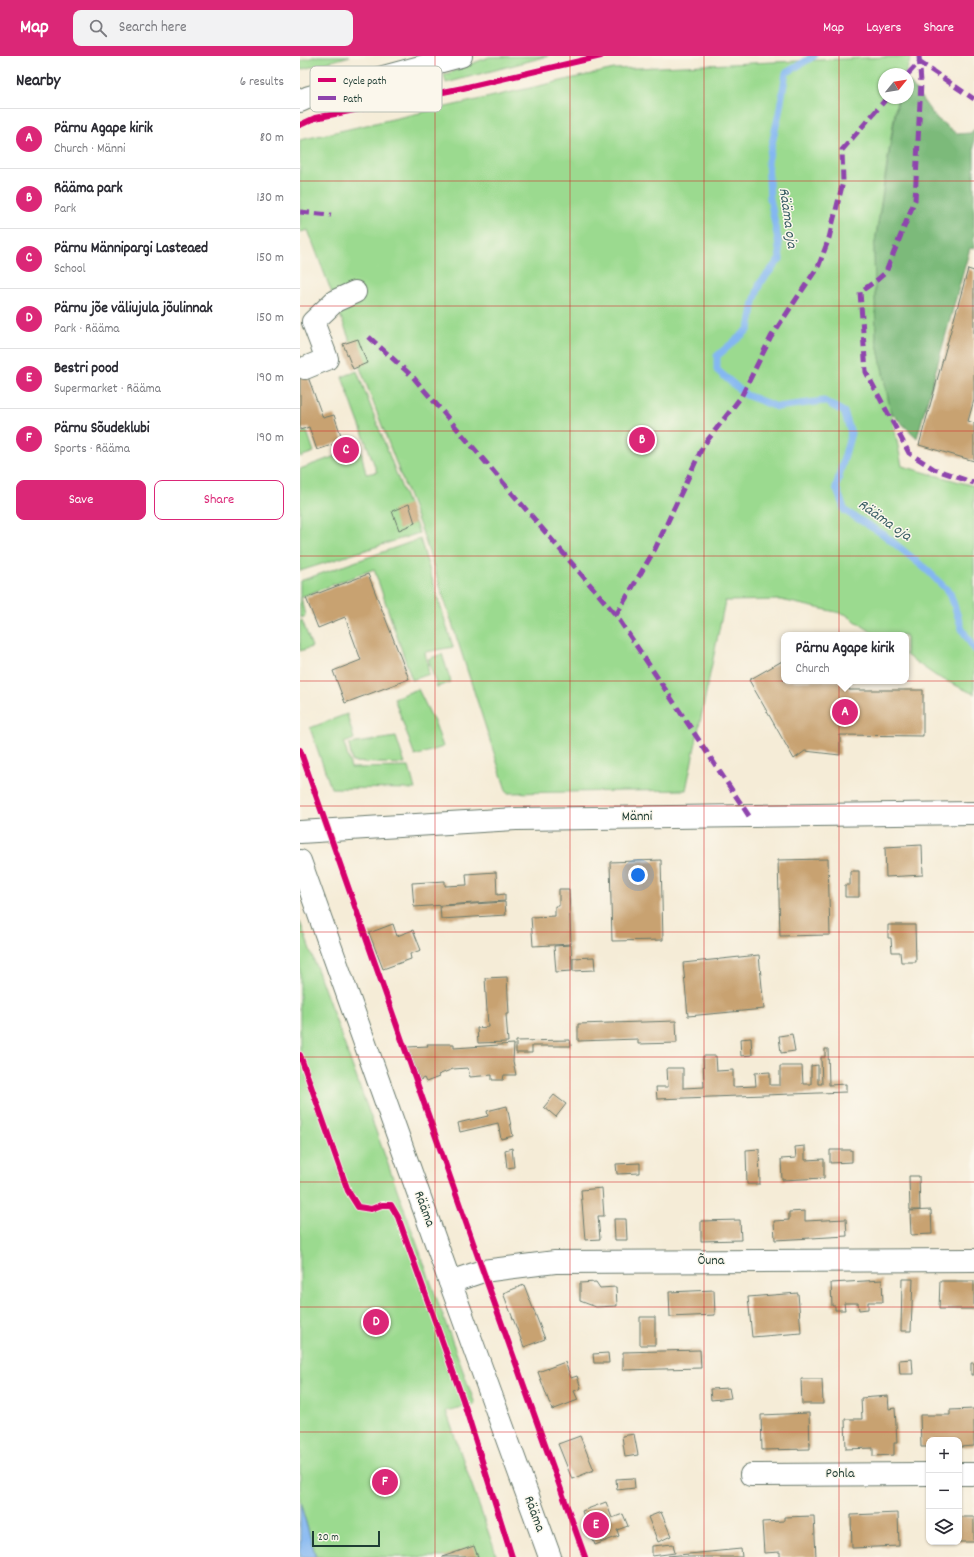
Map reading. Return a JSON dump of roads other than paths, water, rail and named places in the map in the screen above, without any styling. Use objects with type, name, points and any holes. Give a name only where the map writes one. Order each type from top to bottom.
[{"type":"street","points":[[382,66],[420,56]]},
{"type":"street","points":[[424,66],[461,56]]},
{"type":"street","points":[[300,88],[310,85]]},
{"type":"street","points":[[300,101],[310,97]]},
{"type":"street","points":[[305,368],[327,360],[313,322],[335,301],[355,292]]},
{"type":"street","name":"Männi","points":[[300,832],[516,819],[974,813]]},
{"type":"street","name":"Rääma","points":[[300,861],[550,1557]]},
{"type":"street","name":"Õuna","points":[[450,1282],[483,1272],[555,1262],[974,1260]]},
{"type":"street","name":"Pohla","points":[[751,1475],[926,1474]]},
{"type":"street","points":[[962,1474],[974,1474]]},
{"type":"water","points":[[300,1502],[302,1509],[316,1557],[300,1557]]},
{"type":"waterway","name":"Rääma oja","points":[[814,56],[786,73],[768,161],[770,198],[780,259],[760,283],[754,302],[749,329],[717,356],[717,370],[746,395],[777,407],[824,401],[844,412],[851,433],[836,487],[845,511],[883,534],[927,570],[950,593],[962,629],[974,649]]},
{"type":"place","name":"Rääma park","points":[[642,440]]},
{"type":"place","name":"Pärnu Männipargi Lasteaed","points":[[346,450]]},
{"type":"place","name":"Pärnu Agape kirik","points":[[845,712]]},
{"type":"place","name":"Pärnu jõe väliujula jõulinnak","points":[[376,1322]]},
{"type":"place","name":"Pärnu Sõudeklubi","points":[[385,1482]]},
{"type":"place","name":"Bestri pood","points":[[596,1525]]}]
